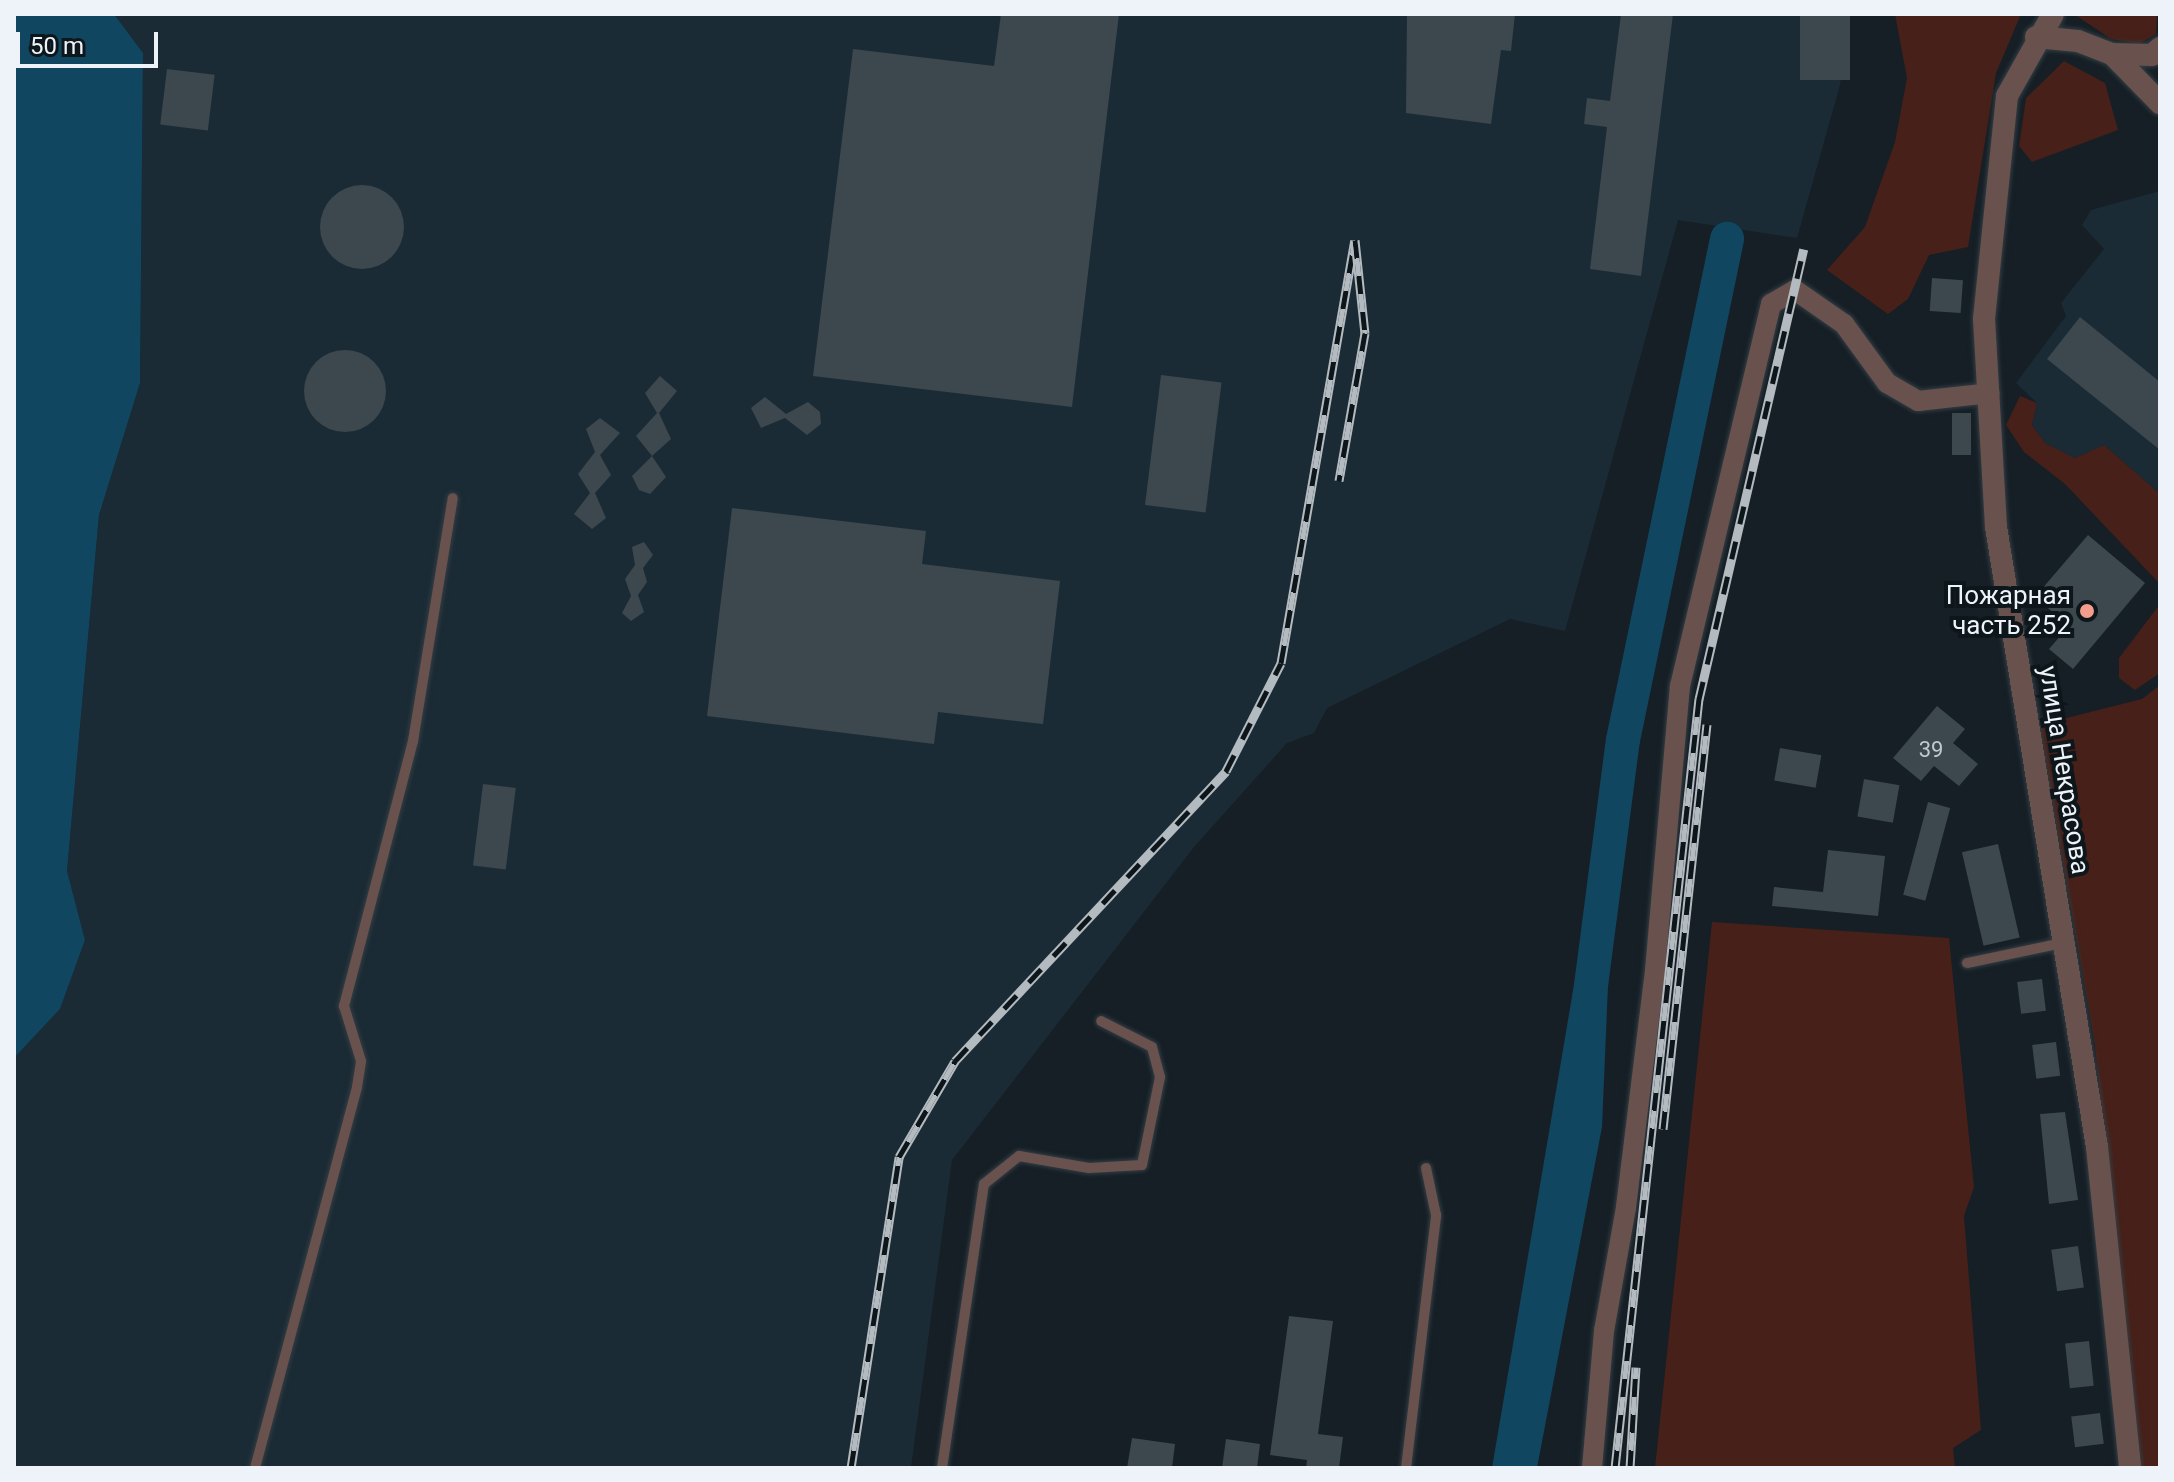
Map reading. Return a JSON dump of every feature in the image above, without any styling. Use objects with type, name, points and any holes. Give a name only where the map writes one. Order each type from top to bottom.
[{"type":"street","name":"улица Некрасова","points":[[2053,14],[2036,37],[2007,96],[1993,208],[1984,319],[1996,527],[2097,1147],[2130,1468]]},
{"type":"street","points":[[2036,37],[2078,41],[2112,54],[2152,55],[2160,48]]},
{"type":"street","points":[[2112,54],[2160,103]]},
{"type":"street","points":[[1592,1468],[1604,1331],[1626,1207],[1655,971],[1680,686],[1771,304],[1795,290],[1844,324],[1887,383],[1918,401],[1990,393]]},
{"type":"lane","points":[[255,1468],[357,1087],[361,1061],[344,1006],[413,741],[453,498]]},
{"type":"lane","points":[[1967,963],[2063,943]]},
{"type":"lane","points":[[942,1468],[984,1184],[1019,1156],[1089,1168],[1142,1165],[1160,1077],[1152,1047],[1101,1021]]},
{"type":"lane","points":[[1406,1468],[1436,1215],[1426,1168]]},
{"type":"shaded area","points":[[114,14],[1850,14],[1840,85],[1797,238],[1678,220],[1565,631],[1510,619],[1327,708],[1314,733],[1287,743],[1194,847],[952,1160],[911,1468],[14,1468],[14,1058],[60,1009],[85,940],[67,871],[99,515],[140,383],[143,53]]},
{"type":"shaded area","points":[[1895,14],[2021,14],[1996,73],[1968,247],[1929,255],[1908,299],[1888,314],[1827,270],[1865,227],[1895,142],[1907,78]]},
{"type":"shaded area","points":[[2074,14],[2157,14],[2156,34],[2139,44],[2111,39]]},
{"type":"shaded area","points":[[2064,61],[2105,83],[2118,130],[2032,162],[2019,146],[2026,98]]},
{"type":"shaded area","points":[[2160,191],[2160,494],[2104,445],[2075,458],[2045,443],[2032,425],[2037,403],[2016,383],[2066,316],[2061,303],[2104,249],[2082,225],[2091,210]]},
{"type":"shaded area","points":[[2020,396],[2037,403],[2032,425],[2045,443],[2075,458],[2104,445],[2160,494],[2160,584],[2065,484],[2024,452],[2006,425]]},
{"type":"shaded area","points":[[2160,604],[2160,673],[2135,690],[2119,678],[2119,658]]},
{"type":"shaded area","points":[[2160,685],[2160,1468],[2140,1468],[2095,1046],[2039,725],[2142,699]]},
{"type":"shaded area","points":[[1712,922],[1949,938],[1974,1187],[1964,1216],[1981,1430],[1953,1448],[1955,1468],[1655,1468]]},
{"type":"water","points":[[14,14],[114,14],[143,53],[140,383],[99,515],[67,871],[85,940],[60,1009],[14,1058]]},
{"type":"water","points":[[1585,955],[1609,962],[1602,1127],[1537,1468],[1492,1468],[1576,973]]},
{"type":"building","points":[[1001,14],[1119,14],[1072,407],[813,376],[853,49],[994,66]]},
{"type":"building","points":[[1407,14],[1515,14],[1511,51],[1501,50],[1491,124],[1406,113]]},
{"type":"building","points":[[1621,14],[1673,14],[1641,276],[1590,269],[1607,127],[1584,124],[1587,98],[1610,101]]},
{"type":"building","points":[[1800,14],[1850,14],[1850,80],[1800,80]]},
{"type":"building","points":[[167,69],[215,75],[208,130],[160,125]]},
{"type":"building","points":[[362,185],[378,188],[392,197],[401,211],[404,227],[401,243],[392,257],[378,266],[362,269],[346,266],[332,257],[323,243],[320,227],[323,211],[332,197],[346,188]]},
{"type":"building","points":[[1932,278],[1963,280],[1961,313],[1930,311]]},
{"type":"building","points":[[2080,317],[2160,382],[2160,450],[2047,359]]},
{"type":"building","points":[[337,350],[353,350],[368,357],[379,368],[386,391],[383,407],[374,420],[353,432],[337,432],[322,425],[311,414],[304,399],[304,383],[311,368],[322,357]]},
{"type":"building","points":[[1161,375],[1222,382],[1206,512],[1145,505]]},
{"type":"building","points":[[660,376],[677,391],[659,413],[671,439],[652,456],[636,436],[657,413],[645,393]]},
{"type":"building","points":[[765,397],[786,414],[808,402],[820,412],[821,424],[807,435],[785,418],[761,428],[751,408]]},
{"type":"building","points":[[1952,413],[1971,413],[1971,455],[1952,455]]},
{"type":"building","points":[[600,418],[620,433],[600,455],[611,475],[595,493],[606,518],[592,529],[574,514],[590,493],[578,474],[595,452],[586,429]]},
{"type":"building","points":[[652,456],[666,477],[650,494],[639,490],[632,476]]},
{"type":"building","points":[[732,508],[926,531],[922,564],[1060,581],[1043,724],[938,712],[934,744],[707,716]]},
{"type":"building","name":"Пожарная часть 252","points":[[2088,535],[2145,583],[2073,669],[2049,649],[2069,626],[2035,597]]},
{"type":"building","points":[[644,542],[653,555],[643,568],[647,582],[638,595],[644,612],[631,621],[622,613],[631,596],[625,579],[635,565],[632,547]]},
{"type":"building","points":[[1937,706],[1965,729],[1953,743],[1978,764],[1959,786],[1934,766],[1921,781],[1893,758]]},
{"type":"building","points":[[1780,748],[1821,755],[1816,788],[1774,780]]},
{"type":"building","points":[[1864,779],[1899,785],[1893,823],[1857,816]]},
{"type":"building","points":[[483,784],[516,788],[506,869],[473,865]]},
{"type":"building","points":[[1928,802],[1950,808],[1925,901],[1903,895]]},
{"type":"building","points":[[1998,844],[2020,938],[1984,946],[1962,852]]},
{"type":"building","points":[[1828,850],[1885,856],[1878,916],[1772,906],[1774,887],[1823,892]]},
{"type":"building","points":[[2042,979],[2046,1011],[2021,1014],[2017,982]]},
{"type":"building","points":[[2056,1042],[2060,1076],[2036,1079],[2032,1045]]},
{"type":"building","points":[[2065,1112],[2078,1200],[2049,1204],[2040,1114]]},
{"type":"building","points":[[2078,1246],[2084,1288],[2057,1291],[2051,1250]]},
{"type":"building","points":[[1289,1316],[1333,1321],[1318,1434],[1343,1437],[1339,1468],[1306,1468],[1307,1460],[1270,1455]]},
{"type":"building","points":[[2089,1341],[2094,1386],[2070,1388],[2065,1344]]},
{"type":"building","points":[[2100,1413],[2104,1444],[2075,1447],[2071,1417]]},
{"type":"building","points":[[1132,1438],[1175,1444],[1172,1468],[1127,1468]]},
{"type":"building","points":[[1226,1439],[1260,1444],[1257,1468],[1222,1468]]},
{"type":"waterway","points":[[1589,1001],[1623,740],[1727,239]]},
{"type":"railway","points":[[851,1468],[899,1157],[955,1061],[1226,771],[1281,663],[1355,240],[1365,333],[1339,481]]},
{"type":"railway","points":[[1615,1468],[1699,699],[1804,249]]},
{"type":"railway","points":[[1663,1129],[1707,724]]},
{"type":"railway","points":[[1630,1468],[1636,1367]]},
{"type":"place","name":"Пожарная часть 252","points":[[2087,611]]}]
